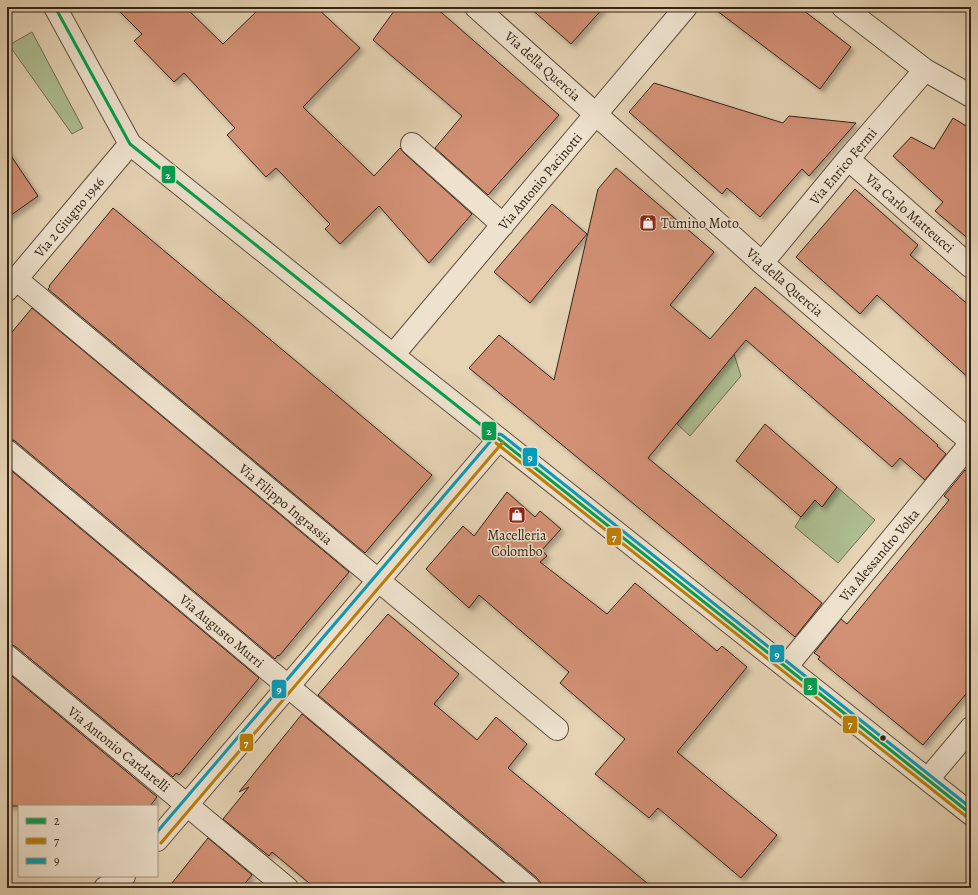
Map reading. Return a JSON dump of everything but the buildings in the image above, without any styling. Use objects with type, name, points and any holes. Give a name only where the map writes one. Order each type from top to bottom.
[{"type":"street","points":[[54,7],[130,144],[971,814]]},
{"type":"street","name":"Via della Quercia","points":[[476,7],[762,263],[971,442]]},
{"type":"street","name":"Via Antonio Pacinotti","points":[[393,355],[686,7]]},
{"type":"street","points":[[843,7],[925,70],[971,96]]},
{"type":"street","name":"Via Enrico Fermi","points":[[762,263],[848,159],[925,70]]},
{"type":"street","name":"Via 2 Giugno 1946","points":[[12,285],[130,144]]},
{"type":"street","points":[[412,144],[503,225]]},
{"type":"street","name":"Via Carlo Matteucci","points":[[848,159],[971,267]]},
{"type":"street","name":"Via Filippo Ingrassia","points":[[12,285],[378,581],[556,729]]},
{"type":"street","points":[[158,839],[499,439]]},
{"type":"street","name":"Via Alessandro Volta","points":[[786,667],[971,442]]},
{"type":"street","name":"Via Augusto Murri","points":[[7,450],[529,888]]},
{"type":"street","name":"Via Antonio Cardarelli","points":[[7,656],[287,888]]},
{"type":"street","points":[[928,779],[971,728]]},
{"type":"street","points":[[105,888],[122,877]]},
{"type":"green space","points":[[32,32],[83,128],[72,134],[9,45]]},
{"type":"green space","points":[[734,354],[741,376],[690,436],[677,424]]},
{"type":"green space","points":[[837,487],[875,520],[838,563],[795,527],[815,500],[822,507]]},
{"type":"transit line","name":"2","points":[[55,7],[130,144],[971,814]]},
{"type":"transit line","name":"9","points":[[158,831],[495,436],[499,434],[971,808]]},
{"type":"transit line","name":"7","points":[[161,843],[503,442]]},
{"type":"transit line","name":"7","points":[[496,443],[968,818]]},
{"type":"place","name":"Tumino Moto","points":[[648,223]]},
{"type":"place","name":"Macelleria Colombo","points":[[517,515]]}]
